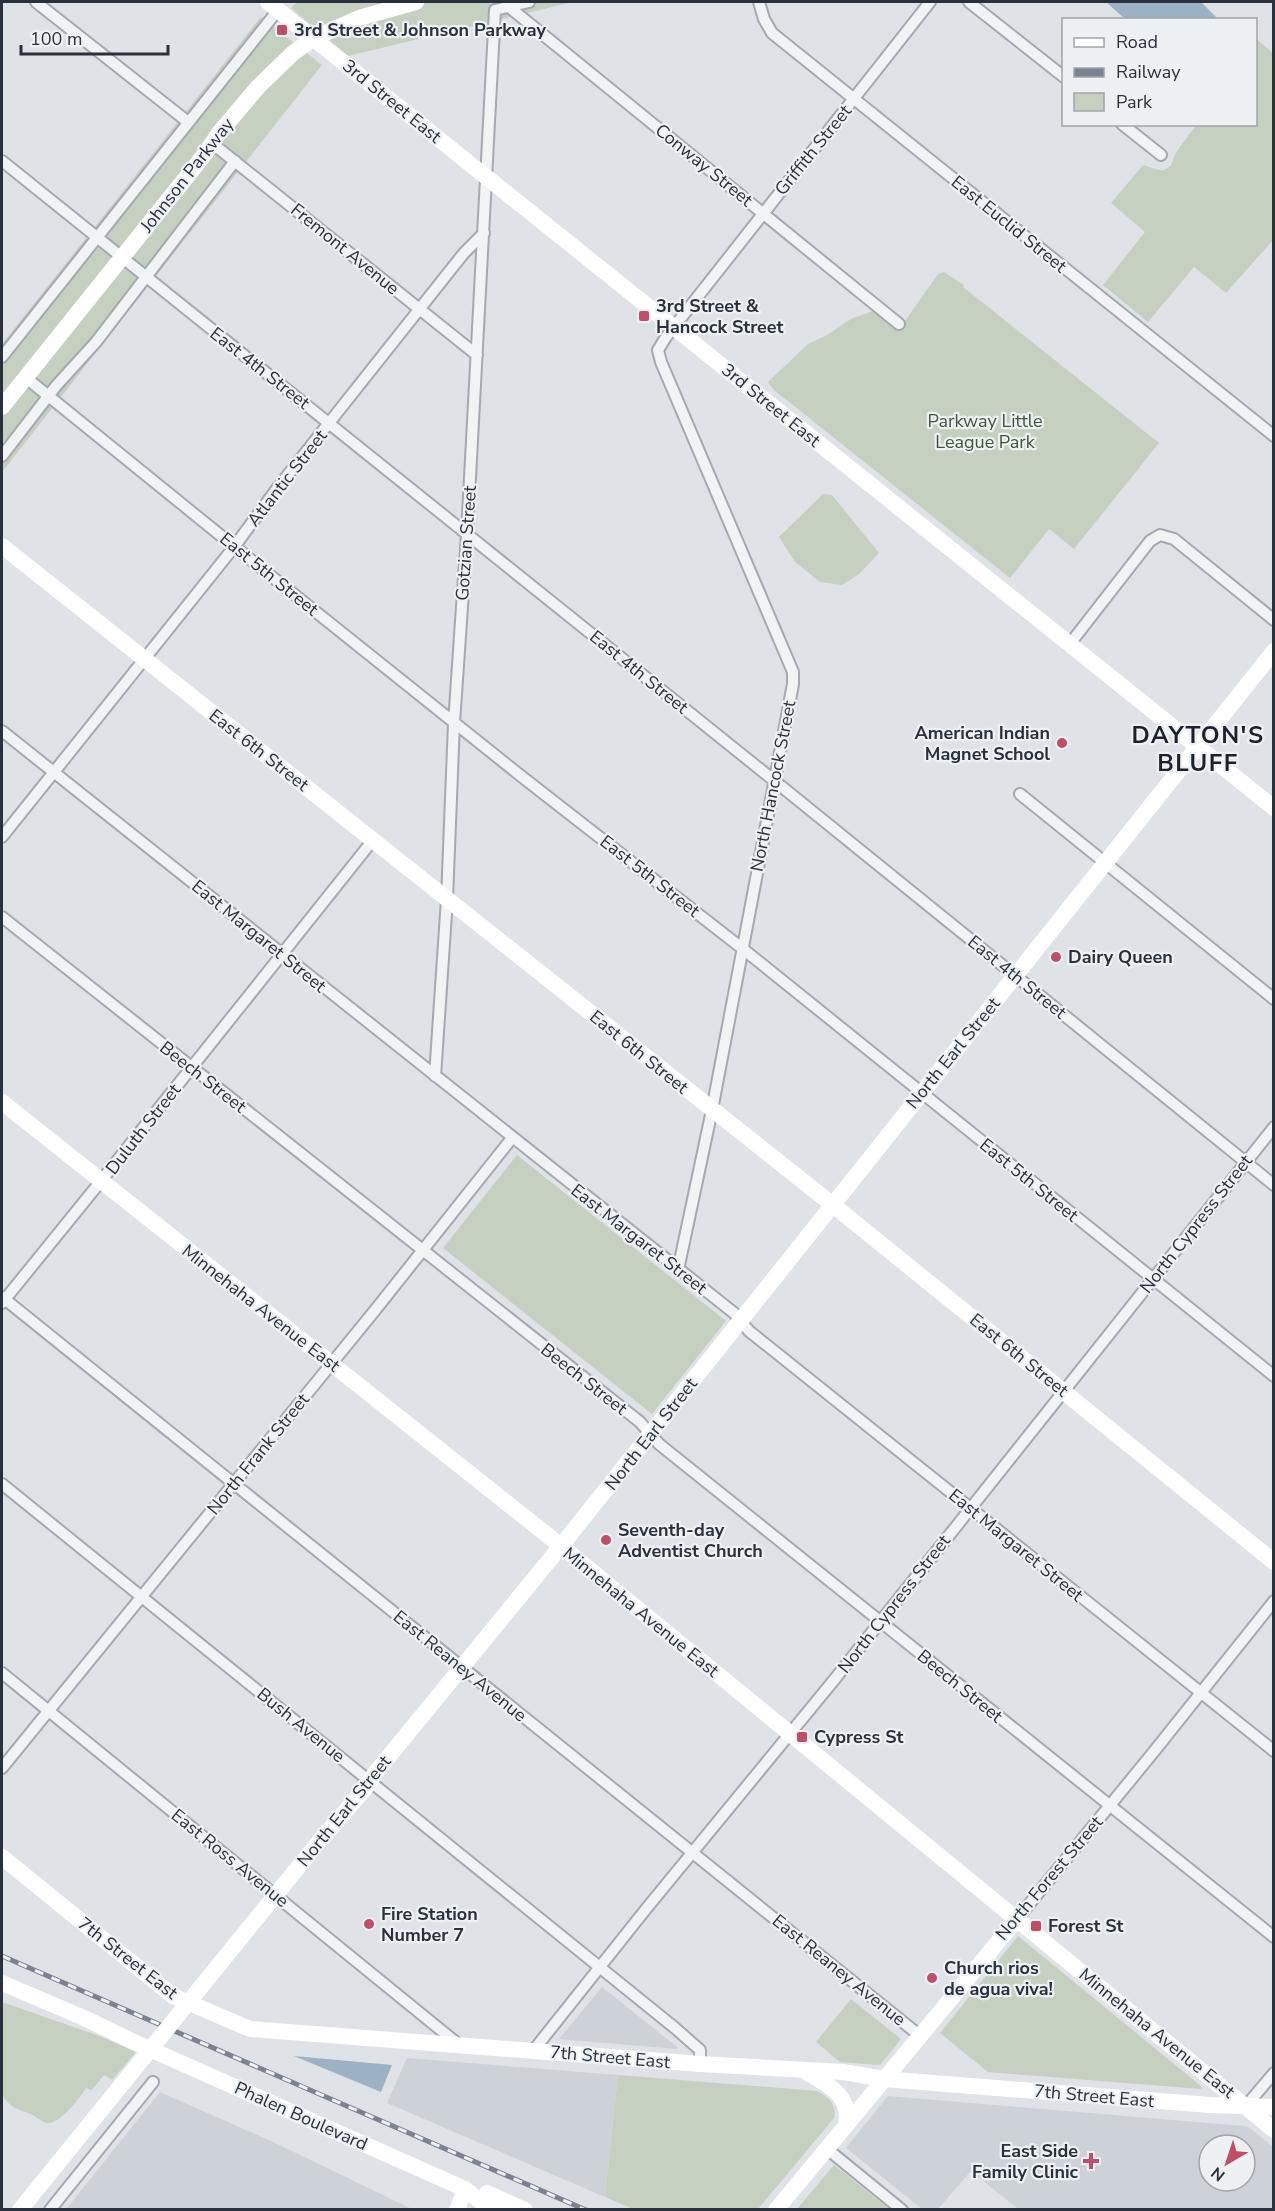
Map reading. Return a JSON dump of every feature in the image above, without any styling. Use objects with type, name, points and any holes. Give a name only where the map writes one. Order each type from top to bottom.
[{"type":"street","points":[[36,2],[188,122]]},
{"type":"street","name":"Johnson Parkway","points":[[2,406],[213,144],[219,133],[275,69],[314,38],[360,18],[416,2]]},
{"type":"street","points":[[509,7],[529,2]]},
{"type":"street","name":"East Euclid Street","points":[[759,2],[764,19],[772,33],[1274,436]]},
{"type":"street","name":"Griffith Street","points":[[673,327],[930,2]]},
{"type":"street","points":[[969,2],[1062,75]]},
{"type":"street","name":"Johnson Parkway","points":[[2,357],[188,122],[273,6]]},
{"type":"street","name":"3rd Street East","points":[[273,6],[1274,808]]},
{"type":"street","name":"Gotzian Street","points":[[435,1076],[447,899],[454,723],[467,534],[495,10],[509,7]]},
{"type":"street","name":"Conway Street","points":[[509,7],[899,324]]},
{"type":"street","points":[[1125,126],[1161,155]]},
{"type":"street","name":"Fremont Avenue","points":[[213,144],[477,355]]},
{"type":"street","name":"East 4th Street","points":[[2,161],[1274,1185]]},
{"type":"street","name":"Johnson Parkway","points":[[2,456],[96,342],[144,276],[235,161]]},
{"type":"street","name":"Atlantic Street","points":[[2,837],[234,547],[464,253],[484,233]]},
{"type":"street","name":"North Hancock Street","points":[[673,327],[659,346],[658,355],[793,672],[743,949],[678,1270]]},
{"type":"street","name":"East 5th Street","points":[[25,377],[454,723],[743,949],[1274,1376]]},
{"type":"street","points":[[1069,645],[1150,541],[1160,535],[1174,539],[1274,620]]},
{"type":"street","name":"East 6th Street","points":[[2,546],[833,1205],[1274,1562]]},
{"type":"street","name":"North Earl Street","points":[[20,2210],[561,1546],[1274,651]]},
{"type":"street","name":"East Margaret Street","points":[[2,730],[281,955],[734,1313],[749,1331],[1274,1751]]},
{"type":"street","points":[[1020,794],[1274,999]]},
{"type":"street","name":"Duluth Street","points":[[3,1300],[373,840]]},
{"type":"street","name":"Beech Street","points":[[2,917],[640,1422],[650,1435],[880,1622],[1274,1937]]},
{"type":"street","name":"Minnehaha Avenue East","points":[[2,1102],[561,1546],[1274,2130]]},
{"type":"street","name":"North Cypress Street","points":[[533,2051],[880,1622],[1274,1127]]},
{"type":"street","name":"North Frank Street","points":[[2,1768],[423,1251],[512,1138]]},
{"type":"street","name":"East Reaney Avenue","points":[[3,1300],[234,1483],[919,2035]]},
{"type":"street","name":"Bush Avenue","points":[[2,1484],[700,2050],[700,2064]]},
{"type":"street","name":"North Forest Street","points":[[776,2210],[1017,1919],[1274,1601]]},
{"type":"street","name":"East Ross Avenue","points":[[2,1673],[458,2044]]},
{"type":"street","name":"7th Street East","points":[[2,1857],[173,1996],[250,2029],[700,2064],[843,2072],[884,2079],[1210,2105],[1274,2107]]},
{"type":"street","name":"Phalen Boulevard","points":[[2,1983],[465,2189],[480,2201],[499,2210]]},
{"type":"street","name":"Phalen Boulevard","points":[[2,1995],[136,2043]]},
{"type":"street","points":[[802,2070],[835,2090],[842,2097],[847,2109],[846,2124]]},
{"type":"street","points":[[1246,2106],[1274,2073]]},
{"type":"street","points":[[50,2210],[153,2082]]},
{"type":"street","points":[[826,2148],[902,2210]]},
{"type":"street","points":[[457,2210],[465,2189]]},
{"type":"street","name":"Phalen Boulevard","points":[[465,2189],[484,2192],[525,2210]]},
{"type":"shaded area","points":[[602,1987],[677,2047],[677,2049],[559,2039]]},
{"type":"shaded area","points":[[407,2058],[618,2075],[605,2197],[387,2103]]},
{"type":"shaded area","points":[[160,2092],[271,2141],[412,2209],[70,2210],[67,2208]]},
{"type":"shaded area","points":[[888,2096],[1244,2126],[1256,2133],[1197,2133],[1197,2193],[1257,2193],[1257,2134],[1273,2147],[1273,2209],[1018,2209],[971,2171],[938,2209],[922,2209],[846,2148]]},
{"type":"green space","points":[[297,2],[573,2],[348,56],[291,8]]},
{"type":"green space","points":[[261,17],[322,65],[2,472],[2,344]]},
{"type":"green space","points":[[1257,40],[1273,53],[1273,240],[1226,293],[1194,267],[1148,322],[1103,285],[1145,232],[1111,203],[1143,165],[1164,170],[1171,164],[1178,149],[1195,126],[1257,126]]},
{"type":"green space","name":"Parkway Little League Park","points":[[944,272],[964,285],[963,287],[1159,443],[1074,549],[1049,529],[1010,578],[774,390],[768,382],[808,344],[851,319],[873,311],[898,331],[938,274]]},
{"type":"green space","points":[[823,494],[832,495],[879,553],[859,574],[842,585],[820,582],[795,562],[779,537]]},
{"type":"green space","points":[[517,1155],[726,1321],[652,1414],[443,1248]]},
{"type":"green space","points":[[1018,1936],[1202,2087],[1201,2089],[988,2072],[940,2033]]},
{"type":"green space","points":[[851,1999],[901,2039],[880,2065],[840,2062],[816,2042]]},
{"type":"green space","points":[[2,2002],[102,2037],[136,2052],[112,2080],[104,2075],[92,2090],[86,2088],[63,2115],[47,2123],[11,2105],[2,2094]]},
{"type":"green space","points":[[618,2075],[817,2091],[831,2102],[835,2113],[834,2118],[758,2209],[633,2209],[605,2197]]},
{"type":"green space","points":[[834,2165],[889,2209],[797,2209]]},
{"type":"water","points":[[1106,2],[1201,2],[1217,18],[1124,18]]},
{"type":"water","points":[[294,2056],[392,2065],[381,2092]]},
{"type":"railway","points":[[2,1956],[586,2210]]},
{"type":"place","name":"3rd Street & Johnson Parkway","points":[[282,30]]},
{"type":"place","name":"3rd Street & Hancock Street","points":[[644,316]]},
{"type":"place","name":"American Indian Magnet School","points":[[1062,743]]},
{"type":"place","name":"Dairy Queen","points":[[1056,957]]},
{"type":"place","name":"Seventh-day Adventist Church","points":[[606,1540]]},
{"type":"place","name":"Cypress St","points":[[802,1737]]},
{"type":"place","name":"Fire Station Number 7","points":[[369,1924]]},
{"type":"place","name":"Forest St","points":[[1036,1926]]},
{"type":"place","name":"Church rios de agua viva!","points":[[932,1978]]},
{"type":"place","name":"East Side Family Clinic","points":[[1091,2161]]},
{"type":"district","name":"DAYTON'S BLUFF","points":[[1198,749]]}]
